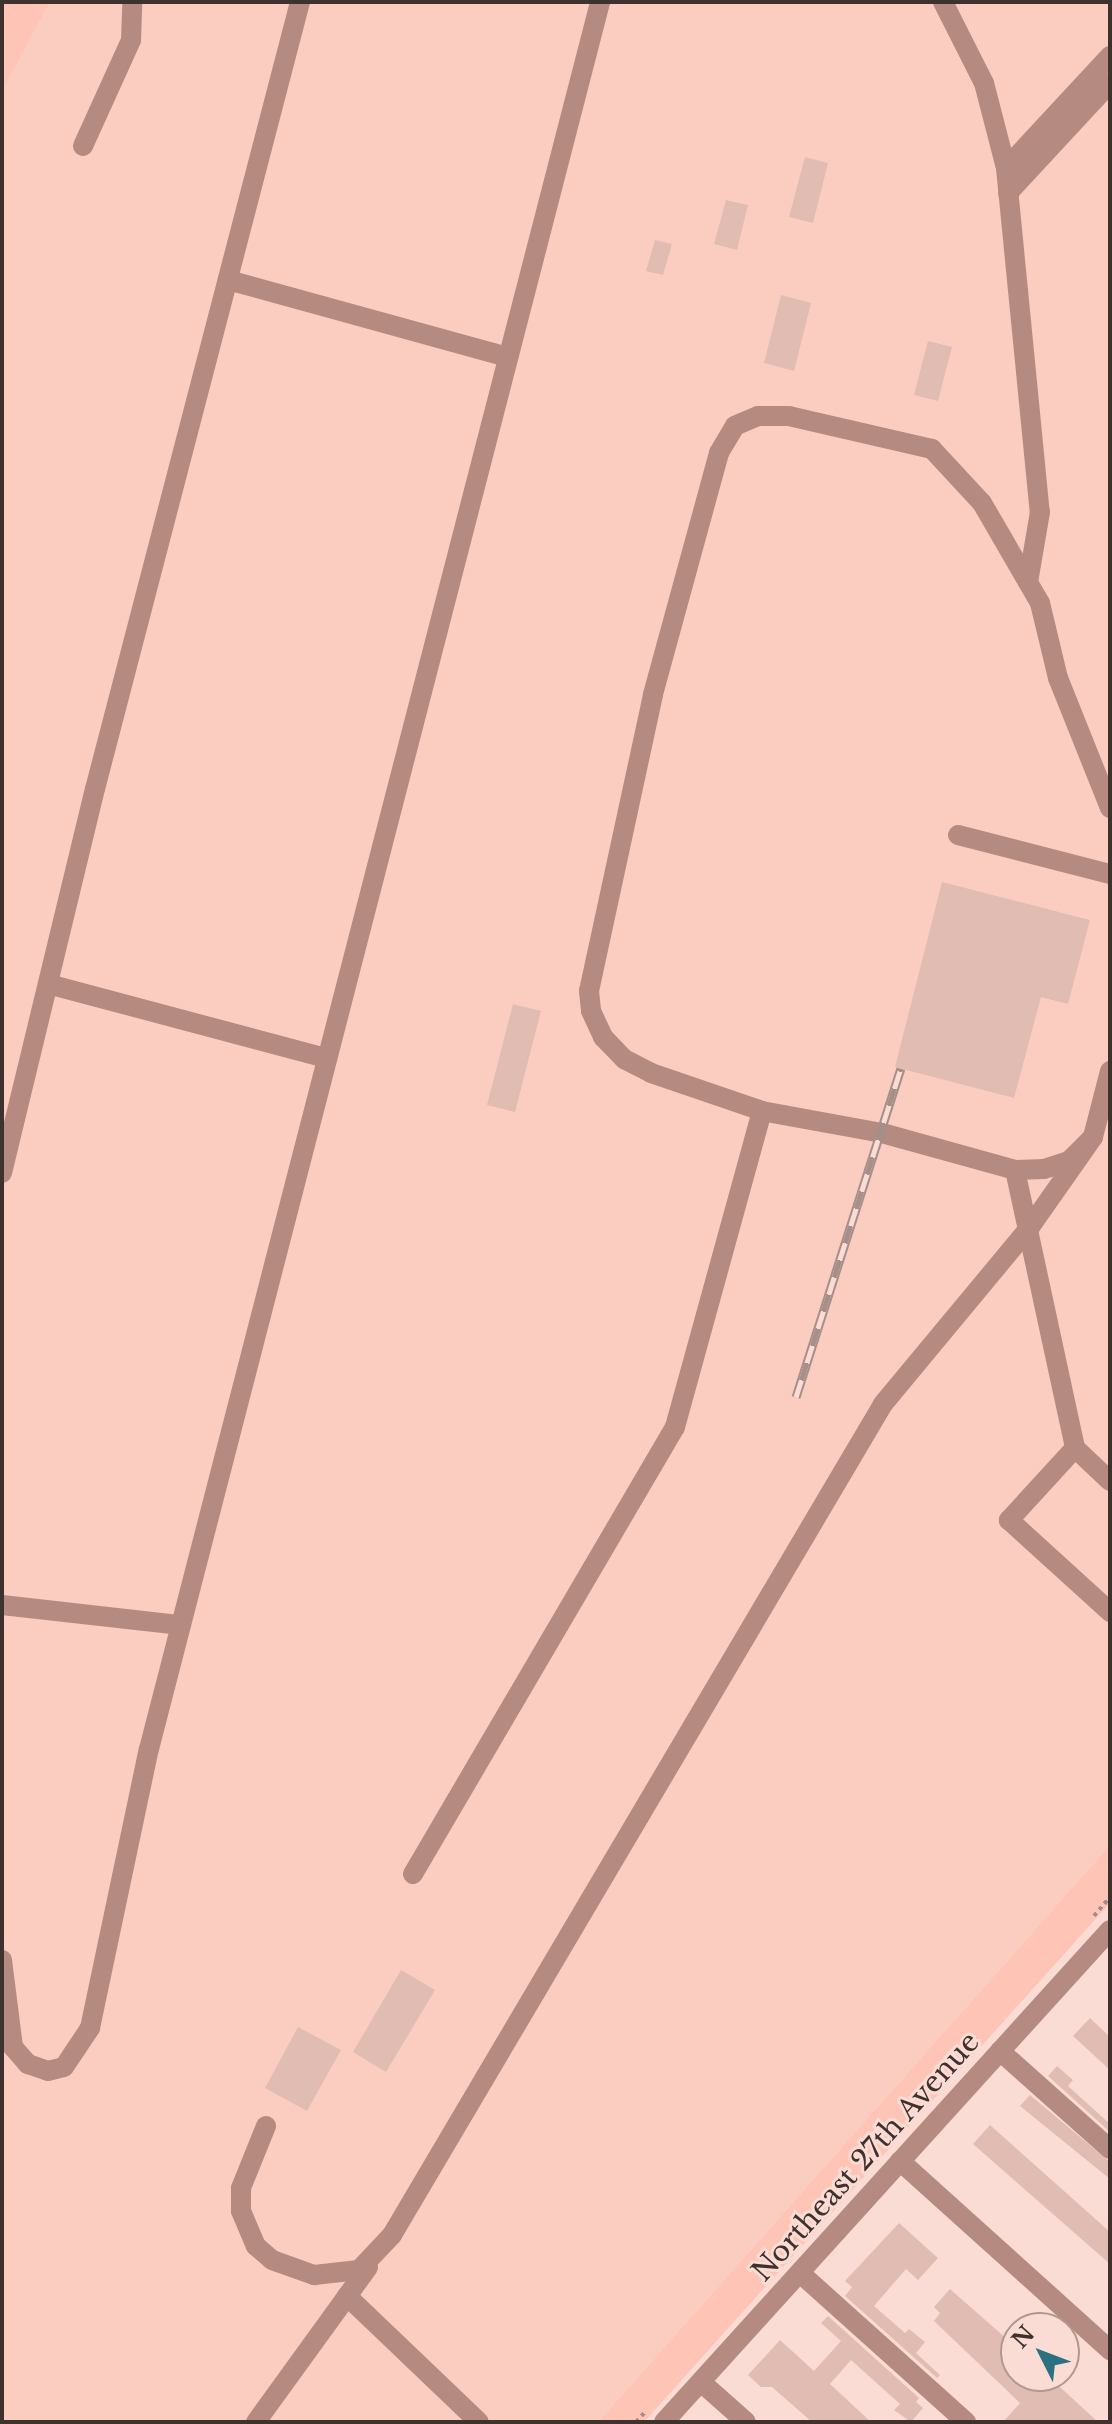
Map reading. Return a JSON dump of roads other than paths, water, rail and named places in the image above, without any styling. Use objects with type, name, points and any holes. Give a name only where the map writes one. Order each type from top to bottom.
[{"type":"street","points":[[83,146],[131,40],[132,2]]},
{"type":"street","points":[[2,1173],[300,2]]},
{"type":"street","points":[[2,1960],[13,2047],[28,2064],[48,2071],[64,2067],[90,2028],[181,1625],[600,2]]},
{"type":"street","points":[[943,2],[984,83],[1006,168],[1040,512],[1028,582]]},
{"type":"street","points":[[1006,168],[1110,56]]},
{"type":"street","points":[[1008,193],[1110,83]]},
{"type":"street","points":[[228,280],[508,357]]},
{"type":"street","points":[[1093,1137],[1069,1161],[1044,1169],[1015,1170],[882,1133],[762,1111],[624,1059],[603,1037],[589,991],[653,695],[719,453],[735,426],[758,416],[789,416],[932,449],[982,503],[1040,603],[1058,678],[1110,808]]},
{"type":"street","points":[[958,835],[1110,874]]},
{"type":"street","points":[[48,984],[327,1058]]},
{"type":"street","points":[[256,2422],[375,2257],[859,1441],[909,1371],[1030,1227],[1093,1137],[1110,1071]]},
{"type":"street","points":[[413,1874],[675,1427],[762,1111]]},
{"type":"street","points":[[1015,1170],[1030,1227],[1045,1323],[1066,1390],[1075,1448],[1110,1481]]},
{"type":"street","points":[[1075,1448],[1009,1520],[1110,1612]]},
{"type":"street","points":[[2,1605],[181,1625]]},
{"type":"street","name":"Northeast 27th Avenue","points":[[664,2422],[1000,2051],[1107,1939]]},
{"type":"street","points":[[1000,2051],[1110,2149]]},
{"type":"street","points":[[266,2126],[241,2188],[241,2211],[256,2246],[272,2260],[314,2275],[345,2275],[375,2257]]},
{"type":"street","points":[[900,2161],[1110,2350]]},
{"type":"street","points":[[800,2273],[966,2422]]},
{"type":"street","points":[[347,2296],[479,2422]]},
{"type":"street","points":[[701,2382],[746,2422]]},
{"type":"railway","points":[[796,1397],[901,1068]]}]
